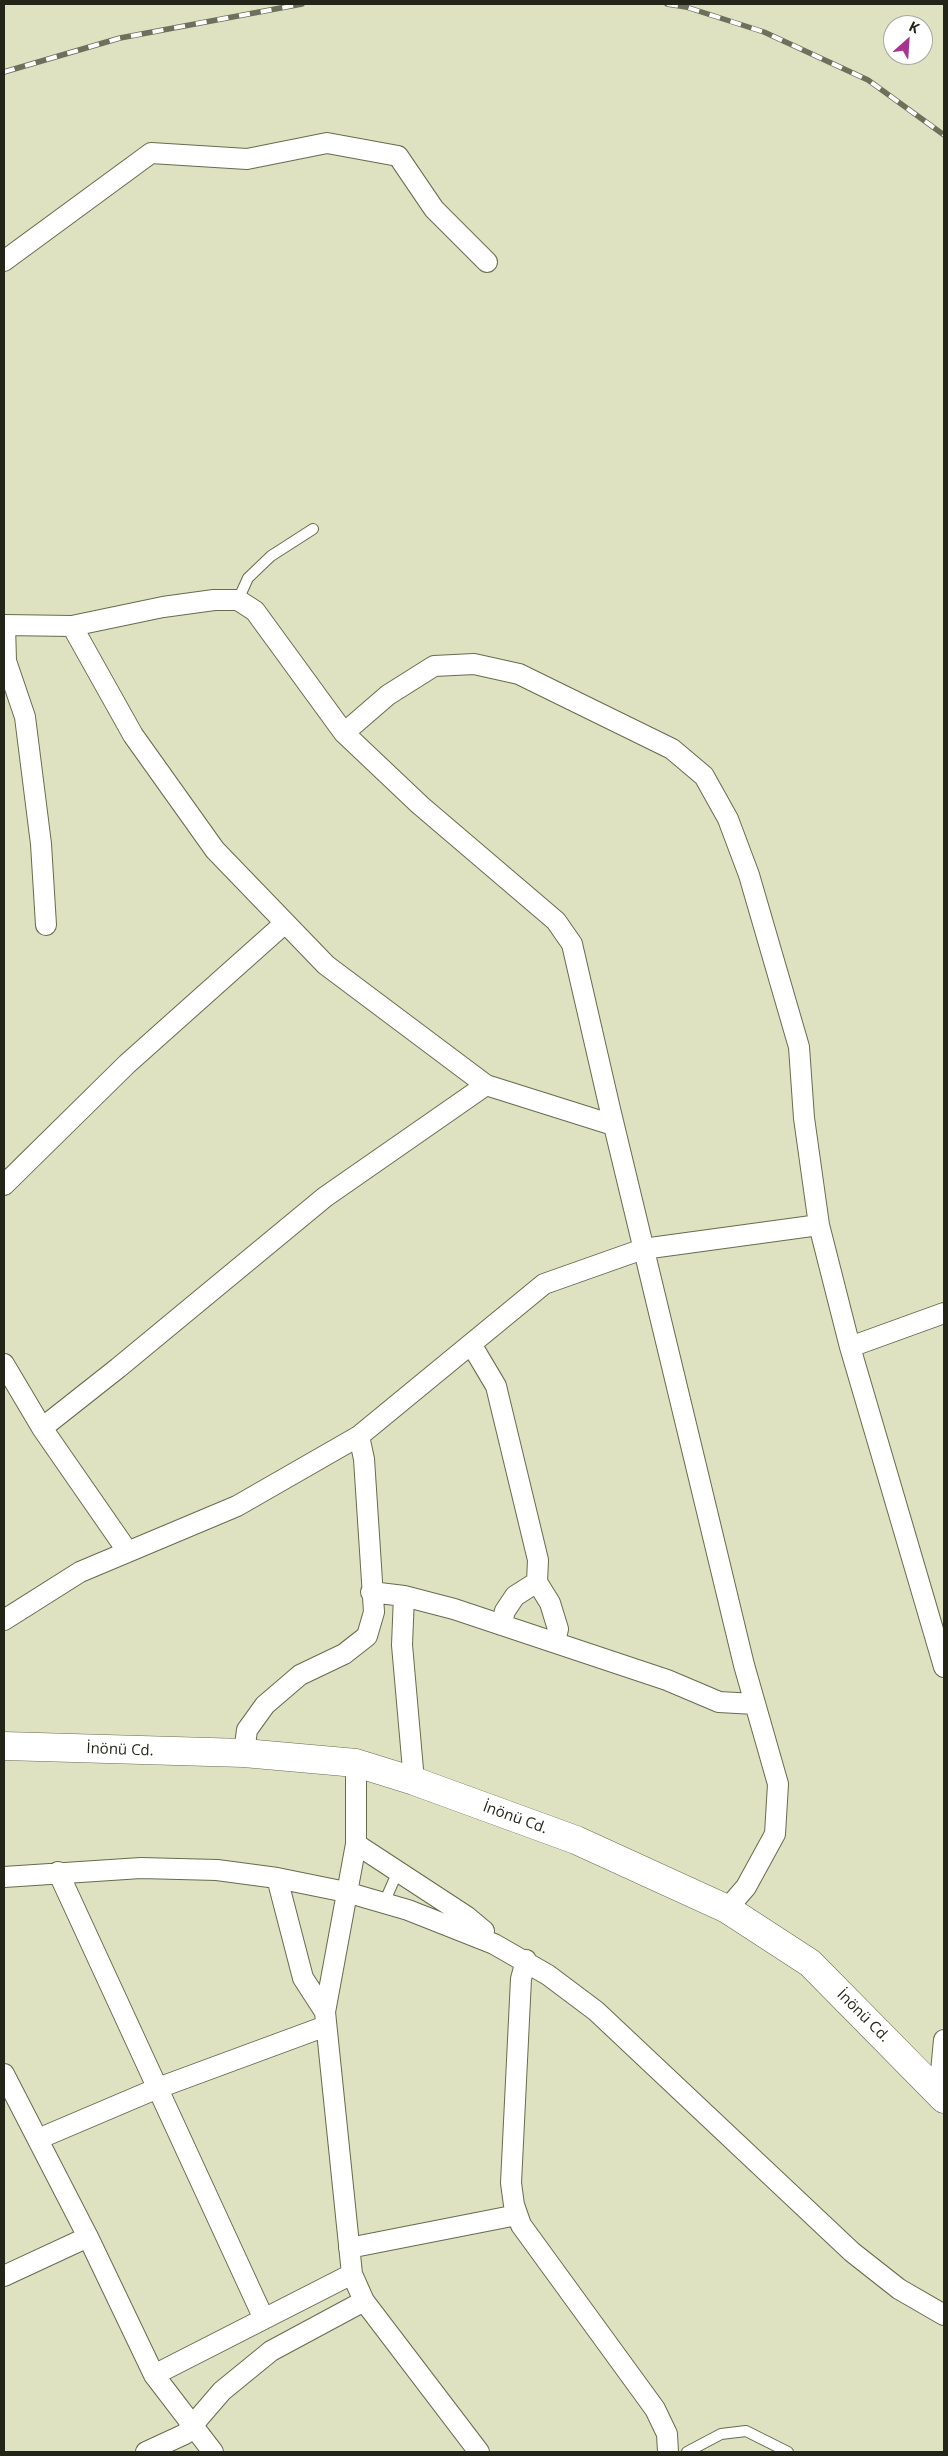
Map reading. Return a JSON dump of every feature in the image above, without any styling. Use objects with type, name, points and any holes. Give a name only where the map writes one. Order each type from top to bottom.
[{"type":"street","points":[[4,261],[152,153],[247,159],[327,143],[398,156],[434,209],[487,262]]},
{"type":"street","points":[[46,925],[40,844],[25,718],[6,661],[4,625],[72,626],[163,607],[214,600],[238,600],[255,610],[344,733],[420,804],[556,920],[572,944],[643,1249],[756,1704],[778,1784],[775,1834],[746,1887],[727,1909]]},
{"type":"street","points":[[72,626],[133,735],[215,850],[326,965],[486,1085],[613,1125]]},
{"type":"street","points":[[344,733],[388,695],[434,666],[474,664],[519,674],[608,717],[672,750],[704,776],[728,819],[749,875],[799,1048],[804,1118],[819,1225],[850,1347],[944,1667]]},
{"type":"street","points":[[4,1186],[127,1064],[285,923]]},
{"type":"street","points":[[42,1428],[118,1368],[325,1197],[486,1085]]},
{"type":"street","points":[[4,1620],[80,1572],[236,1506],[359,1436],[544,1284],[643,1249],[819,1225]]},
{"type":"street","points":[[850,1347],[944,1313]]},
{"type":"street","points":[[470,1344],[496,1386],[538,1560],[537,1582],[550,1603],[558,1629],[555,1641]]},
{"type":"street","points":[[4,1364],[42,1428],[128,1552]]},
{"type":"street","points":[[244,1753],[248,1730],[265,1705],[300,1675],[344,1654],[367,1636],[374,1612],[371,1592],[364,1459],[359,1436]]},
{"type":"street","points":[[501,1625],[505,1611],[515,1596],[537,1582]]},
{"type":"street","points":[[371,1592],[404,1596],[454,1609],[555,1641],[667,1680],[719,1702],[756,1704]]},
{"type":"street","points":[[404,1596],[402,1646],[414,1781]]},
{"type":"street","name":"İnönü Cd.","points":[[4,1746],[244,1753],[356,1763],[414,1781],[576,1840],[727,1909],[810,1963],[942,2096]]},
{"type":"street","points":[[356,1763],[356,1844],[346,1892],[326,2019],[352,2274],[364,2301],[479,2452]]},
{"type":"street","points":[[356,1844],[474,1922],[494,1944]]},
{"type":"street","points":[[4,1877],[100,1869],[180,1868],[277,1878],[346,1892],[437,1919],[494,1944],[526,1960],[569,1990],[622,2033],[852,2252],[899,2289],[944,2315]]},
{"type":"street","points":[[58,1872],[264,2319]]},
{"type":"street","points":[[277,1878],[304,1978],[326,2019]]},
{"type":"street","points":[[526,1960],[521,1979],[511,2183],[517,2215],[521,2225],[655,2409],[667,2434],[668,2452]]},
{"type":"street","points":[[38,2139],[326,2019]]},
{"type":"street","points":[[942,2096],[944,2040]]},
{"type":"street","points":[[5,2081],[38,2139],[88,2237],[154,2375],[213,2452]]},
{"type":"street","points":[[349,2248],[517,2215]]},
{"type":"street","points":[[4,2276],[88,2237]]},
{"type":"street","points":[[154,2375],[352,2274]]},
{"type":"street","points":[[146,2452],[171,2442],[192,2427],[222,2391],[255,2362],[288,2340],[364,2301]]},
{"type":"lane","points":[[238,600],[248,578],[271,556],[313,529]]},
{"type":"lane","points":[[384,1903],[398,1871]]},
{"type":"lane","points":[[687,2452],[721,2434],[746,2431],[788,2452]]},
{"type":"railway","points":[[4,72],[120,38],[302,4]]},
{"type":"railway","points":[[667,4],[686,7],[764,32],[868,80],[944,135]]}]
